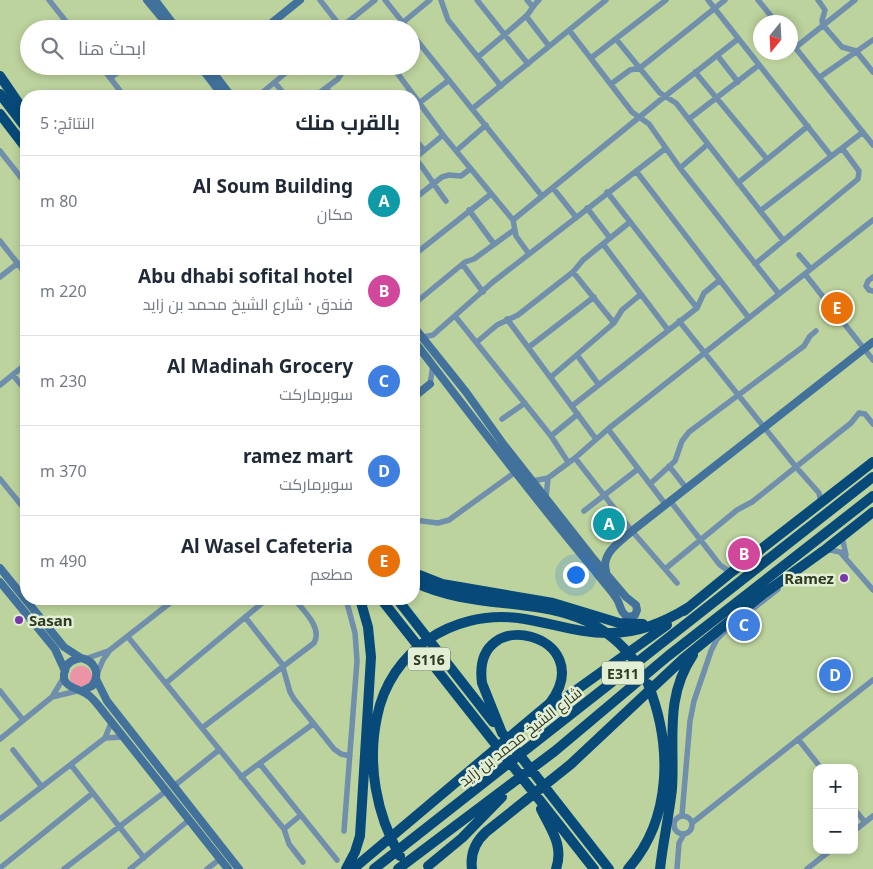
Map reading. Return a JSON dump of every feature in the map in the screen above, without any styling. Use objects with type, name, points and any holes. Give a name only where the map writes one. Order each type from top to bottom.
[{"type":"highway","points":[[0,76],[20,105]]},
{"type":"highway","points":[[0,94],[20,120]]},
{"type":"highway","points":[[0,114],[4,122],[20,141]]},
{"type":"highway","points":[[353,869],[484,757],[531,721],[670,623],[733,571],[873,462]]},
{"type":"highway","name":"شارع الشيخ محمد بن زايد","points":[[374,869],[873,477]]},
{"type":"highway","name":"شارع الشيخ محمد بن زايد","points":[[398,869],[554,752],[668,656],[873,496]]},
{"type":"highway","points":[[472,869],[473,851],[480,838],[572,764],[674,667],[700,645],[762,595],[873,512]]},
{"type":"highway","points":[[420,570],[470,588]]},
{"type":"highway","points":[[420,575],[435,582],[562,605],[626,624],[656,621],[693,604]]},
{"type":"highway","points":[[420,584],[447,594],[554,610],[573,615],[590,622],[607,633],[633,659],[644,676],[658,714],[663,736],[664,757],[661,799],[656,820],[649,839],[639,856],[628,869]]},
{"type":"highway","points":[[409,869],[395,848],[388,830],[377,795],[374,768],[374,740],[380,704],[386,687],[408,656],[442,630],[465,621],[509,617],[599,633],[625,632],[662,622],[693,604]]},
{"type":"highway","points":[[346,869],[355,852],[360,836],[371,667],[368,627],[362,605]]},
{"type":"highway","name":"S116","points":[[386,605],[594,869]]},
{"type":"highway","name":"S116","points":[[402,605],[488,710],[502,733],[609,869]]},
{"type":"highway","points":[[488,710],[481,676],[481,668],[486,653],[490,647],[502,638],[517,634],[532,636],[544,642],[554,652],[560,665],[561,673],[555,696],[531,721]]},
{"type":"highway","points":[[660,869],[672,782],[674,699],[681,675],[700,645]]},
{"type":"highway","points":[[426,868],[478,822],[515,782]]},
{"type":"highway","points":[[537,796],[559,848],[556,869]]},
{"type":"highway","points":[[426,868],[517,807]]},
{"type":"street","points":[[49,0],[65,20]]},
{"type":"street","points":[[147,0],[165,20]]},
{"type":"street","points":[[155,0],[167,20]]},
{"type":"street","points":[[275,20],[300,0]]},
{"type":"street","points":[[320,0],[334,20]]},
{"type":"street","points":[[350,20],[375,0]]},
{"type":"street","points":[[385,0],[401,20]]},
{"type":"street","points":[[407,20],[430,0]]},
{"type":"street","points":[[441,0],[446,16],[501,86]]},
{"type":"street","points":[[477,0],[528,64]]},
{"type":"street","points":[[527,0],[532,6]]},
{"type":"street","points":[[478,57],[526,16],[531,11],[532,6],[539,0]]},
{"type":"street","points":[[472,109],[606,0]]},
{"type":"street","points":[[591,58],[666,0]]},
{"type":"street","points":[[708,0],[831,156]]},
{"type":"street","points":[[611,84],[630,70],[640,68],[725,0]]},
{"type":"street","points":[[758,0],[770,15]]},
{"type":"street","points":[[818,0],[825,10],[822,21],[823,25],[842,46],[856,51],[873,72]]},
{"type":"street","points":[[798,45],[855,0]]},
{"type":"street","points":[[526,16],[549,46]]},
{"type":"street","points":[[569,30],[632,112],[649,124],[680,168],[779,294]]},
{"type":"street","points":[[616,39],[664,97],[675,102],[783,240]]},
{"type":"street","points":[[513,220],[738,39]]},
{"type":"street","points":[[820,77],[873,40]]},
{"type":"street","points":[[420,43],[542,196]]},
{"type":"street","points":[[798,50],[873,145]]},
{"type":"street","points":[[717,55],[738,82]]},
{"type":"street","points":[[689,119],[759,65]]},
{"type":"street","points":[[695,72],[767,159]]},
{"type":"street","points":[[108,75],[119,90]]},
{"type":"street","points":[[110,78],[114,75]]},
{"type":"street","points":[[207,75],[218,90]]},
{"type":"street","points":[[215,75],[226,90]]},
{"type":"street","points":[[266,90],[284,75]]},
{"type":"street","points":[[399,75],[410,90]]},
{"type":"street","points":[[323,90],[340,76]]},
{"type":"street","points":[[420,102],[449,80]]},
{"type":"street","points":[[275,83],[281,90]]},
{"type":"street","points":[[420,104],[470,169],[513,220],[516,236],[529,254]]},
{"type":"street","points":[[456,151],[486,125]]},
{"type":"street","points":[[738,182],[808,126]]},
{"type":"street","points":[[760,211],[862,132]]},
{"type":"street","points":[[420,153],[443,135]]},
{"type":"street","points":[[680,168],[708,144]]},
{"type":"street","points":[[420,145],[424,150]]},
{"type":"street","points":[[429,346],[433,335],[493,282],[666,148]]},
{"type":"street","points":[[755,264],[859,177],[859,171],[842,148]]},
{"type":"street","points":[[0,151],[20,176]]},
{"type":"street","points":[[420,165],[446,201]]},
{"type":"street","points":[[420,194],[447,176],[463,175],[470,169]]},
{"type":"street","points":[[636,171],[749,318]]},
{"type":"street","points":[[552,188],[576,217]]},
{"type":"street","points":[[607,192],[697,308]]},
{"type":"street","points":[[420,250],[491,194]]},
{"type":"street","points":[[587,208],[610,238]]},
{"type":"street","points":[[469,210],[494,244]]},
{"type":"street","points":[[533,481],[548,478],[575,458],[608,429],[873,220]]},
{"type":"street","points":[[477,342],[497,325],[518,315],[573,272],[582,260],[630,222]]},
{"type":"street","points":[[420,299],[465,262],[472,260],[514,230]]},
{"type":"street","points":[[0,241],[20,266]]},
{"type":"street","points":[[602,244],[668,330]]},
{"type":"street","points":[[799,254],[811,269]]},
{"type":"street","points":[[0,277],[18,263]]},
{"type":"street","points":[[463,264],[483,292]]},
{"type":"street","points":[[573,272],[614,323]]},
{"type":"street","points":[[805,274],[873,360]]},
{"type":"street","points":[[873,277],[866,286],[869,290],[873,291]]},
{"type":"street","points":[[572,406],[697,308],[704,293],[720,280]]},
{"type":"street","points":[[551,377],[614,323],[622,310],[640,295]]},
{"type":"street","points":[[529,347],[594,297]]},
{"type":"street","points":[[455,316],[551,436],[568,462]]},
{"type":"street","points":[[507,319],[596,439]]},
{"type":"street","points":[[679,321],[819,494],[821,502]]},
{"type":"street","points":[[650,484],[676,459],[678,449],[686,434],[804,346],[810,336],[816,331]]},
{"type":"street","points":[[420,334],[592,557],[606,571],[626,597],[636,605],[636,612],[633,616],[628,617],[624,614],[618,601],[604,582],[514,473],[420,349]]},
{"type":"street","points":[[423,337],[433,335]]},
{"type":"street","points":[[606,571],[604,562],[610,552],[632,531],[873,342]]},
{"type":"street","points":[[577,355],[599,385]]},
{"type":"street","points":[[430,384],[433,366]]},
{"type":"street","points":[[0,385],[20,369]]},
{"type":"street","points":[[13,375],[20,384]]},
{"type":"street","points":[[420,392],[430,384],[443,380]]},
{"type":"street","points":[[502,419],[524,403]]},
{"type":"street","points":[[665,569],[700,539],[737,510],[752,502],[851,423],[859,413],[865,414],[873,424]]},
{"type":"street","points":[[551,436],[578,414]]},
{"type":"street","points":[[608,429],[650,484],[669,503],[720,565],[727,570],[733,571]]},
{"type":"street","points":[[502,455],[508,459],[540,497],[546,499]]},
{"type":"street","points":[[575,458],[632,531],[677,584]]},
{"type":"street","points":[[670,466],[687,489]]},
{"type":"street","points":[[584,511],[638,469]]},
{"type":"street","points":[[420,521],[446,522],[514,473]]},
{"type":"street","points":[[546,499],[548,478]]},
{"type":"street","points":[[0,479],[20,504]]},
{"type":"street","points":[[842,537],[846,557]]},
{"type":"street","points":[[826,549],[838,551],[846,557],[873,590]]},
{"type":"street","points":[[592,557],[600,557],[610,552]]},
{"type":"street","points":[[682,816],[690,721],[694,701],[710,650],[724,632],[804,569],[815,557]]},
{"type":"street","points":[[0,568],[20,593]]},
{"type":"street","points":[[0,582],[54,649],[70,687],[79,691],[98,705],[228,869]]},
{"type":"street","points":[[30,605],[64,647],[94,666],[96,678],[107,701],[238,869]]},
{"type":"street","points":[[52,697],[89,688],[110,650],[167,605]]},
{"type":"street","points":[[166,683],[259,605]]},
{"type":"street","points":[[202,728],[314,643],[317,637],[315,627],[298,605]]},
{"type":"street","points":[[344,831],[357,652],[354,624],[348,605]]},
{"type":"street","points":[[244,617],[283,666],[292,695],[313,724],[336,751],[350,756]]},
{"type":"street","points":[[128,636],[284,829],[289,844],[303,862]]},
{"type":"street","points":[[0,739],[52,697],[70,662],[110,650]]},
{"type":"street","points":[[692,823],[873,680]]},
{"type":"street","points":[[0,691],[23,720]]},
{"type":"street","points":[[0,819],[105,738],[111,723]]},
{"type":"street","points":[[241,777],[313,724]]},
{"type":"street","points":[[105,738],[122,737]]},
{"type":"street","points":[[798,739],[818,764]]},
{"type":"street","points":[[14,750],[42,787]]},
{"type":"street","points":[[174,786],[219,750]]},
{"type":"street","points":[[260,764],[337,860]]},
{"type":"street","points":[[71,765],[144,858]]},
{"type":"street","points":[[64,869],[166,791]]},
{"type":"street","points":[[0,868],[93,793]]},
{"type":"street","points":[[858,814],[865,822]]},
{"type":"street","points":[[284,829],[301,815]]},
{"type":"street","points":[[677,869],[679,843],[684,834],[691,830],[692,823],[688,817],[682,816],[676,818],[674,826],[676,832],[684,834]]},
{"type":"street","points":[[858,828],[873,816]]},
{"type":"street","points":[[130,869],[189,820]]},
{"type":"street","points":[[807,869],[825,854]]},
{"type":"street","points":[[207,869],[220,859]]},
{"type":"shaded area","points":[[81,666],[89,669],[92,677],[89,685],[81,688],[73,685],[70,677],[73,669]]},
{"type":"place","name":"Al Wasel Cafeteria","points":[[837,308]]},
{"type":"place","name":"Al Soum Building","points":[[609,524]]},
{"type":"place","name":"Abu dhabi sofital hotel","points":[[744,554]]},
{"type":"place","name":"Ramez","points":[[844,578]]},
{"type":"place","name":"Sasan","points":[[19,620]]},
{"type":"place","name":"Al Madinah Grocery","points":[[744,625]]},
{"type":"place","name":"ramez mart","points":[[835,675]]}]
